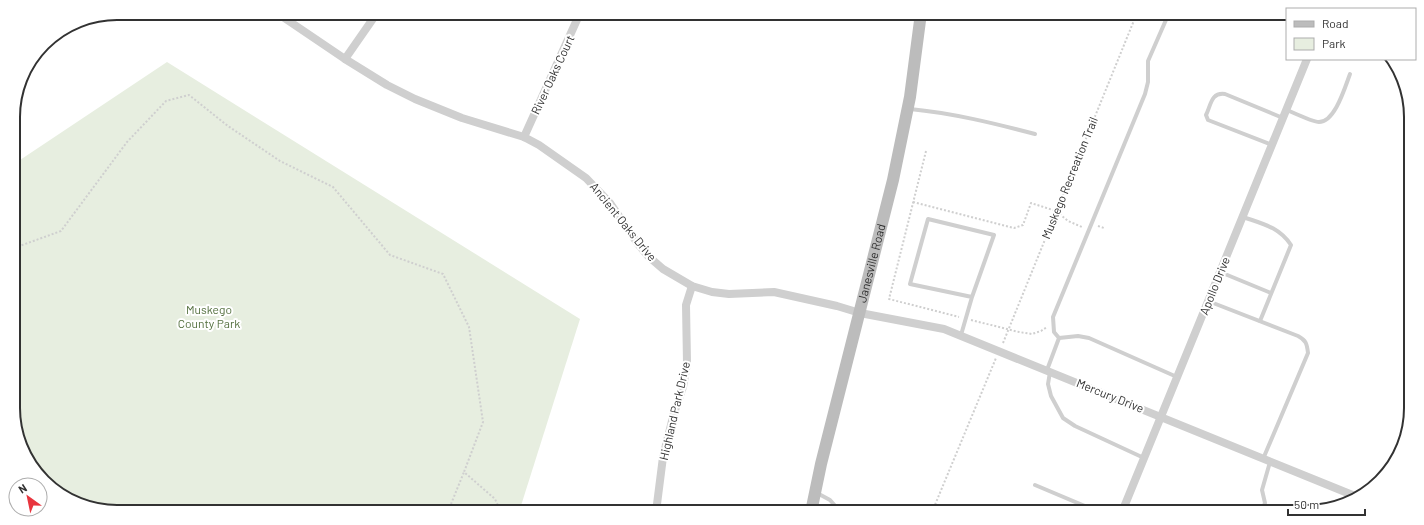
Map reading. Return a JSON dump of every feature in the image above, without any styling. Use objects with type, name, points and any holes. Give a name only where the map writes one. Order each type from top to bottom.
[{"type":"main road","name":"Janesville Road","points":[[813,505],[815,491],[893,180],[915,65],[920,20]]},
{"type":"street","name":"Ancient Oaks Drive","points":[[286,20],[387,85],[462,118],[524,137],[539,145],[586,178],[610,203],[648,256],[664,269],[692,286],[712,292],[729,294],[774,292],[837,306],[860,313]]},
{"type":"street","points":[[345,59],[372,20]]},
{"type":"street","name":"River Oaks Court","points":[[524,137],[577,20]]},
{"type":"street","name":"Apollo Drive","points":[[1125,505],[1307,60]]},
{"type":"street","name":"Highland Park Drive","points":[[657,505],[663,457],[674,413],[683,387],[687,363],[686,305],[692,286]]},
{"type":"street","name":"Mercury Drive","points":[[860,313],[944,329],[961,335],[1351,494]]},
{"type":"lane","points":[[1059,338],[1054,332],[1053,317],[1145,94],[1148,82],[1148,61],[1166,20]]},
{"type":"lane","points":[[1286,110],[1318,122],[1326,120],[1333,114],[1350,74]]},
{"type":"lane","points":[[1272,145],[1208,120],[1206,115],[1214,96],[1225,94],[1283,118]]},
{"type":"lane","points":[[907,109],[938,111],[1035,134]]},
{"type":"lane","points":[[1243,217],[1278,231],[1285,236],[1291,245],[1260,321]]},
{"type":"lane","points":[[961,335],[972,297],[994,235],[928,219],[910,284],[972,297]]},
{"type":"lane","points":[[1220,272],[1271,293]]},
{"type":"lane","points":[[1208,301],[1305,339],[1307,344],[1308,353],[1267,460],[1262,490],[1264,505]]},
{"type":"lane","points":[[1059,338],[1078,336],[1089,338],[1177,377]]},
{"type":"lane","points":[[1059,338],[1048,371],[1048,384],[1051,396],[1063,418],[1075,426],[1144,458]]},
{"type":"lane","points":[[1035,485],[1082,505]]},
{"type":"lane","points":[[815,491],[830,500],[834,505]]},
{"type":"path","name":"Muskego Recreation Trail","points":[[1003,342],[1135,20]]},
{"type":"path","points":[[20,246],[61,231],[127,142],[141,126],[166,101],[189,95],[228,126],[280,161],[333,187],[390,255],[443,274],[469,327],[482,422],[464,472],[449,505]]},
{"type":"path","points":[[926,151],[889,299],[1032,334],[1041,331],[1053,323]]},
{"type":"path","points":[[913,202],[1014,228],[1023,225],[1030,203],[1056,211],[1068,221],[1080,226],[1099,226],[1104,228]]},
{"type":"path","points":[[935,505],[997,356]]},
{"type":"path","points":[[464,472],[495,499],[498,505]]},
{"type":"green space","name":"Muskego County Park","points":[[167,62],[580,319],[521,505],[117,505],[92,502],[63,489],[44,472],[36,462],[25,439],[20,408],[20,160]]}]
